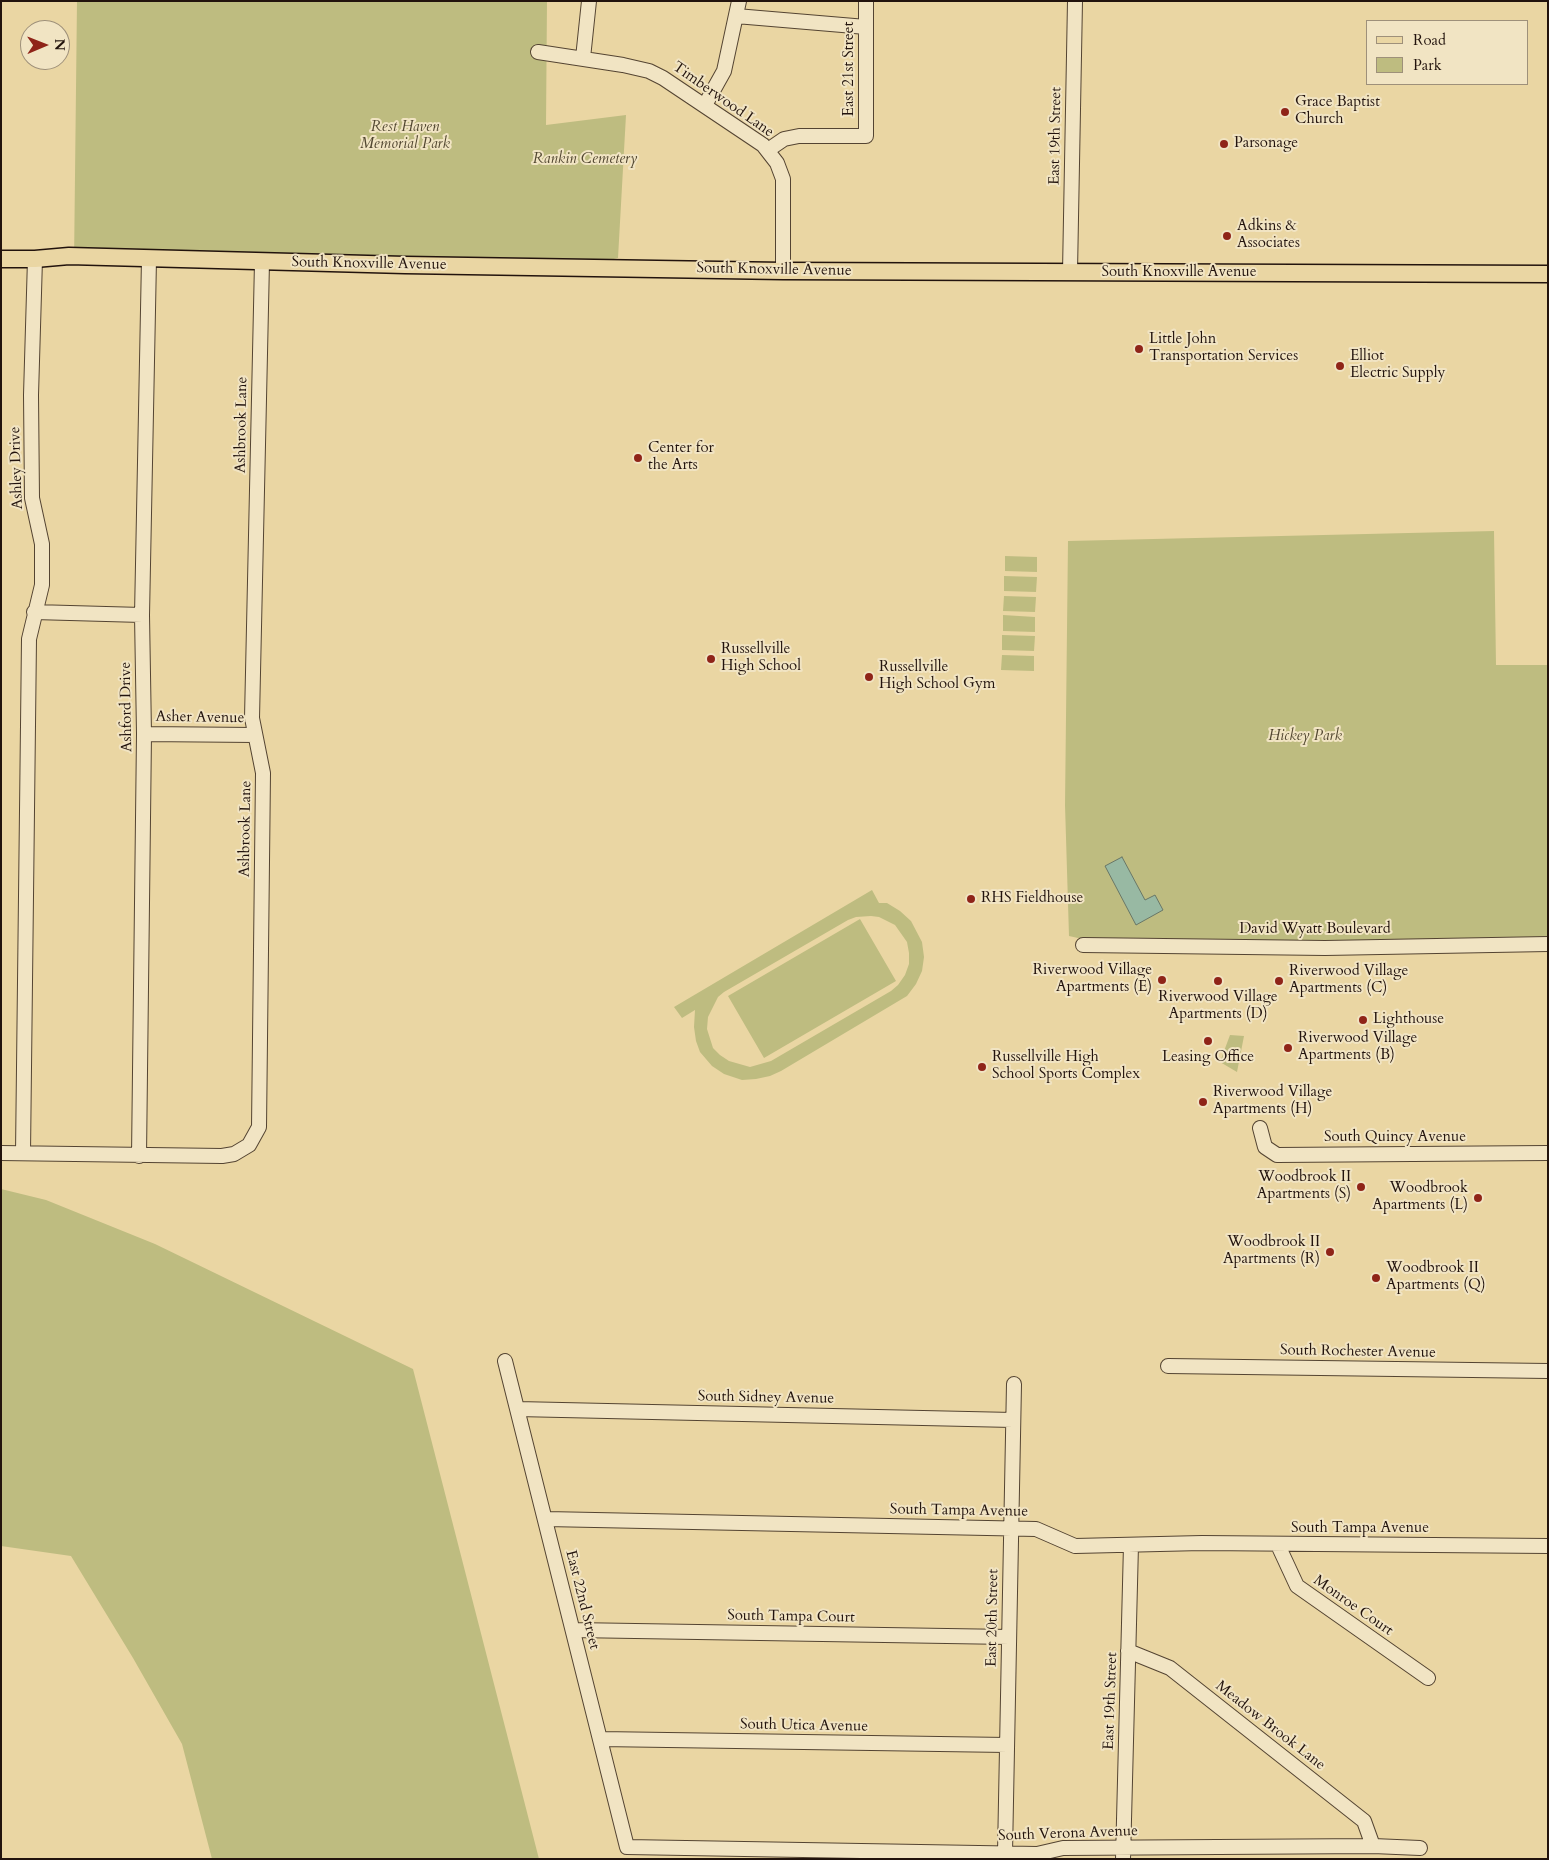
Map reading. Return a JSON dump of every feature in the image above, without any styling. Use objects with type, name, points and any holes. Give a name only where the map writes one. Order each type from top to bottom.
[{"type":"main road","name":"South Knoxville Avenue","points":[[1,259],[69,256],[262,262],[783,271],[1548,274]]},
{"type":"street","points":[[583,58],[589,1]]},
{"type":"street","points":[[705,105],[724,71],[739,1]]},
{"type":"street","name":"East 21st Street","points":[[768,150],[784,139],[800,136],[866,136],[866,1]]},
{"type":"street","name":"East 19th Street","points":[[1070,272],[1075,1]]},
{"type":"street","points":[[736,16],[866,27]]},
{"type":"street","name":"Timberwood Lane","points":[[538,52],[648,70],[755,138],[768,150],[777,163],[783,178],[783,271]]},
{"type":"street","name":"Ashley Drive","points":[[23,1153],[29,639],[42,585],[42,544],[32,498],[31,394],[35,259]]},
{"type":"street","name":"Ashford Drive","points":[[140,1156],[144,734],[142,615],[149,259]]},
{"type":"street","name":"Ashbrook Lane","points":[[1,1153],[222,1156],[234,1154],[249,1145],[259,1127],[263,773],[252,718],[262,262]]},
{"type":"street","points":[[34,612],[142,615]]},
{"type":"street","name":"Asher Avenue","points":[[144,734],[256,735]]},
{"type":"street","name":"David Wyatt Boulevard","points":[[1083,945],[1325,948],[1548,944]]},
{"type":"street","name":"South Quincy Avenue","points":[[1260,1128],[1265,1147],[1277,1155],[1548,1153]]},
{"type":"street","name":"East 22nd Street","points":[[505,1361],[627,1847]]},
{"type":"street","name":"South Rochester Avenue","points":[[1168,1366],[1548,1371]]},
{"type":"street","name":"East 20th Street","points":[[1005,1853],[1014,1384]]},
{"type":"street","name":"South Sidney Avenue","points":[[518,1409],[1013,1420]]},
{"type":"street","name":"South Tampa Avenue","points":[[546,1519],[1036,1529],[1076,1546],[1202,1544],[1548,1546]]},
{"type":"street","name":"East 19th Street","points":[[1123,1853],[1131,1545]]},
{"type":"street","name":"Monroe Court","points":[[1278,1545],[1297,1586],[1428,1678]]},
{"type":"street","name":"South Tampa Court","points":[[573,1630],[1009,1637]]},
{"type":"street","name":"Meadow Brook Lane","points":[[1128,1651],[1170,1668],[1364,1820],[1373,1846]]},
{"type":"street","name":"South Utica Avenue","points":[[600,1739],[1007,1745]]},
{"type":"street","name":"South Verona Avenue","points":[[627,1847],[1038,1854],[1063,1848],[1123,1853],[1373,1846],[1420,1848]]},
{"type":"green space","name":"Rest Haven Memorial Park","points":[[77,1],[547,1],[546,125],[626,115],[618,258],[544,275],[74,263]]},
{"type":"green space","name":"Hickey Park","points":[[1494,531],[1496,665],[1548,665],[1548,940],[1087,940],[1069,936],[1065,805],[1068,541]]},
{"type":"green space","points":[[1005,556],[1037,557],[1037,572],[1005,571]]},
{"type":"green space","points":[[1004,576],[1037,577],[1036,592],[1004,591]]},
{"type":"green space","points":[[1004,596],[1036,597],[1035,612],[1003,611]]},
{"type":"green space","points":[[1003,615],[1035,617],[1035,632],[1003,631]]},
{"type":"green space","points":[[1002,635],[1035,636],[1034,651],[1002,650]]},
{"type":"green space","points":[[1002,655],[1034,656],[1034,671],[1001,670]]},
{"type":"green space","points":[[872,890],[879,903],[887,903],[911,921],[922,942],[924,957],[922,971],[916,984],[907,996],[770,1076],[742,1080],[724,1074],[712,1066],[700,1052],[696,1041],[694,1027],[695,1010],[682,1018],[674,1007]],"holes":[[[856,917],[879,917],[895,925],[907,942],[909,953],[909,964],[905,975],[891,991],[771,1061],[750,1067],[729,1061],[713,1048],[707,1029],[708,1017],[718,997],[724,992],[848,920]]]},
{"type":"green space","points":[[860,919],[896,981],[764,1058],[728,996]]},
{"type":"green space","points":[[1230,1035],[1244,1036],[1237,1072],[1220,1062]]},
{"type":"green space","points":[[1,1189],[46,1200],[155,1244],[413,1369],[539,1859],[212,1859],[182,1744],[133,1658],[71,1556],[1,1546]]},
{"type":"shaded area","points":[[1122,857],[1145,900],[1155,895],[1163,910],[1136,925],[1105,866]]},
{"type":"place","name":"Grace Baptist Church","points":[[1285,112]]},
{"type":"place","name":"Parsonage","points":[[1224,144]]},
{"type":"place","name":"Adkins & Associates","points":[[1227,236]]},
{"type":"place","name":"Little John Transportation Services","points":[[1139,349]]},
{"type":"place","name":"Elliot Electric Supply","points":[[1340,366]]},
{"type":"place","name":"Center for the Arts","points":[[638,458]]},
{"type":"place","name":"Russellville High School","points":[[711,659]]},
{"type":"place","name":"Russellville High School Gym","points":[[869,677]]},
{"type":"place","name":"RHS Fieldhouse","points":[[971,899]]},
{"type":"place","name":"Riverwood Village Apartments (E)","points":[[1162,980]]},
{"type":"place","name":"Riverwood Village Apartments (D)","points":[[1218,981]]},
{"type":"place","name":"Riverwood Village Apartments (C)","points":[[1279,981]]},
{"type":"place","name":"Lighthouse","points":[[1363,1020]]},
{"type":"place","name":"Leasing Office","points":[[1208,1041]]},
{"type":"place","name":"Riverwood Village Apartments (B)","points":[[1288,1048]]},
{"type":"place","name":"Russellville High School Sports Complex","points":[[982,1067]]},
{"type":"place","name":"Riverwood Village Apartments (H)","points":[[1203,1102]]},
{"type":"place","name":"Woodbrook II Apartments (S)","points":[[1361,1187]]},
{"type":"place","name":"Woodbrook Apartments (L)","points":[[1478,1198]]},
{"type":"place","name":"Woodbrook II Apartments (R)","points":[[1330,1252]]},
{"type":"place","name":"Woodbrook II Apartments (Q)","points":[[1376,1278]]},
{"type":"park label","name":"Rankin Cemetery","points":[[585,160]]}]
